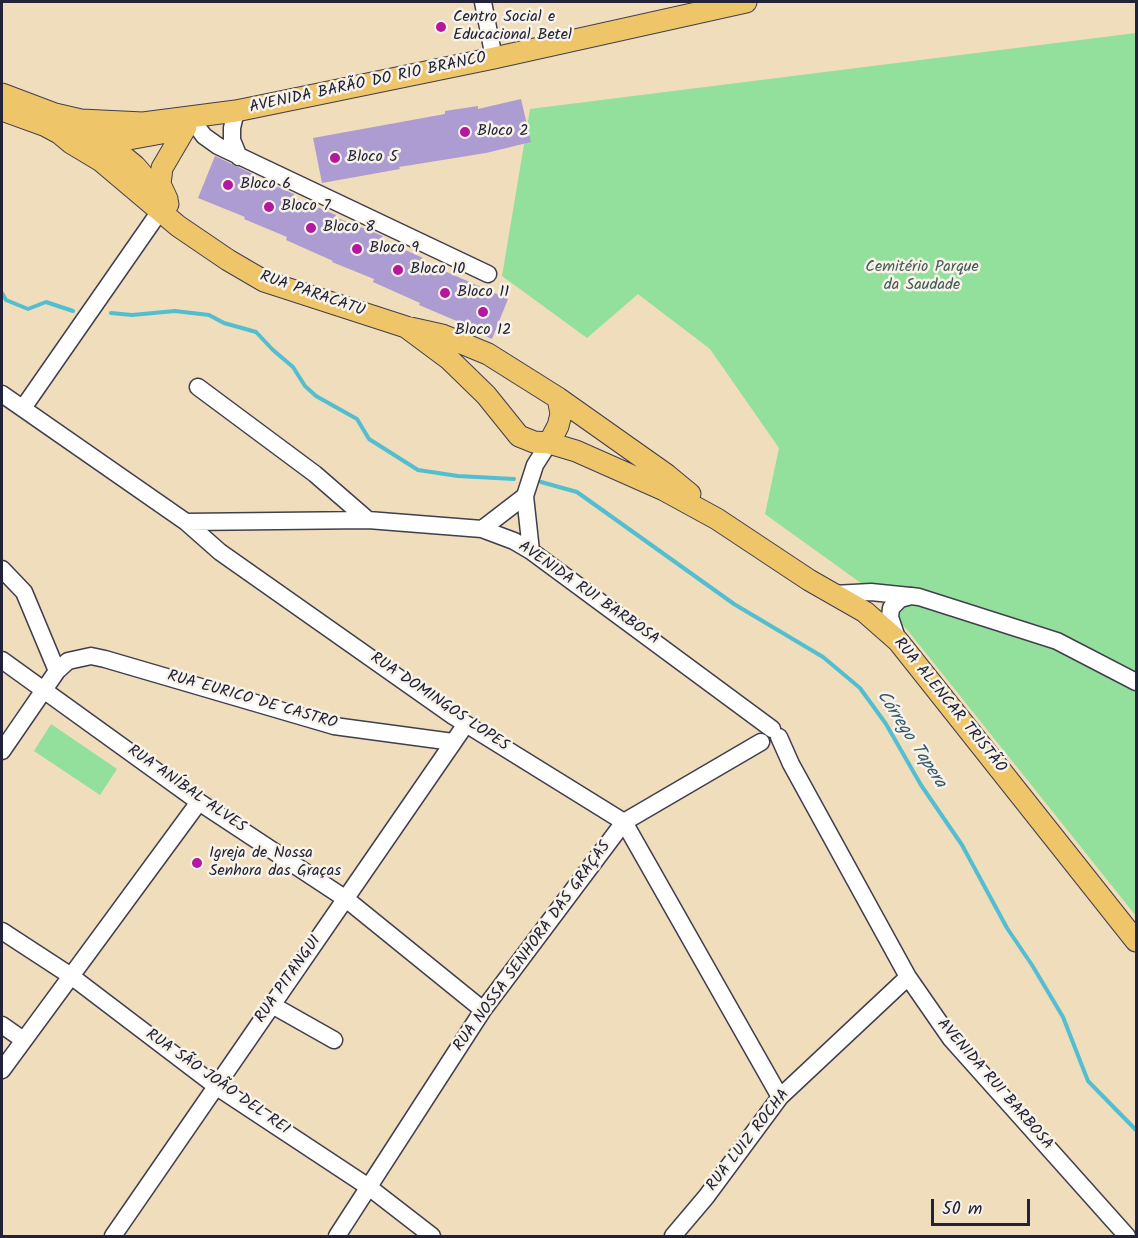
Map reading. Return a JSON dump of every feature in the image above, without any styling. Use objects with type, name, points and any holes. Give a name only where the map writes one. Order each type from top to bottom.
[{"type":"main road","name":"AVENIDA BARÃO DO RIO BRANCO","points":[[57,123],[81,120],[143,123],[236,111],[494,58],[746,2]]},
{"type":"main road","name":"RUA PARACATU","points":[[2,94],[57,123],[71,143],[101,161],[166,210],[192,235],[264,281],[406,327],[442,335],[488,354],[558,398]]},
{"type":"main road","name":"RUA PARACATU","points":[[2,110],[46,126],[57,123]]},
{"type":"main road","name":"AVENIDA BARÃO DO RIO BRANCO","points":[[107,144],[191,126],[236,111]]},
{"type":"main road","points":[[57,123],[82,142],[107,144]]},
{"type":"main road","points":[[166,210],[160,184],[162,168],[191,126]]},
{"type":"main road","name":"RUA PARACATU","points":[[107,144],[135,166],[166,210]]},
{"type":"main road","name":"RUA PARACATU","points":[[406,327],[449,359],[486,394],[519,436]]},
{"type":"main road","points":[[486,394],[494,375],[511,367]]},
{"type":"main road","points":[[519,436],[534,442],[549,443],[558,426],[561,414],[558,398]]},
{"type":"main road","name":"RUA ALENCAR TRISTÃO","points":[[558,398],[667,475],[717,519]]},
{"type":"main road","name":"RUA ALENCAR TRISTÃO","points":[[549,443],[576,451],[655,486],[717,519],[809,580],[865,612],[898,641],[1137,941]]},
{"type":"street","points":[[483,2],[494,58]]},
{"type":"street","points":[[236,111],[231,128],[232,140],[240,157]]},
{"type":"street","points":[[191,126],[218,146],[240,157],[488,274]]},
{"type":"street","points":[[23,408],[166,210]]},
{"type":"street","points":[[198,387],[315,474],[368,520]]},
{"type":"street","name":"RUA DOMINGOS LOPES","points":[[2,394],[186,522],[220,552],[466,724],[624,822],[780,1097]]},
{"type":"street","points":[[519,436],[535,465]]},
{"type":"street","points":[[531,551],[525,496],[535,465],[549,443]]},
{"type":"street","points":[[482,529],[525,496]]},
{"type":"street","name":"AVENIDA RUI BARBOSA","points":[[186,522],[368,520],[482,529],[514,541],[531,551],[754,714],[769,738],[791,764],[908,977],[951,1039],[1127,1236]]},
{"type":"street","points":[[220,552],[219,534],[225,522]]},
{"type":"street","points":[[2,569],[24,592],[57,671],[2,750]]},
{"type":"street","points":[[834,594],[871,592],[911,596],[978,615],[1057,641],[1137,682]]},
{"type":"street","points":[[898,641],[890,617],[891,608],[900,599],[911,596]]},
{"type":"street","name":"RUA EURICO DE CASTRO","points":[[57,671],[68,661],[98,657],[334,726],[453,742]]},
{"type":"street","name":"RUA ANÍBAL ALVES","points":[[2,660],[200,802],[346,899],[483,1010]]},
{"type":"street","name":"RUA PITANGUI","points":[[113,1236],[466,724]]},
{"type":"street","name":"RUA NOSSA SENHORA DAS GRAÇAS","points":[[338,1236],[483,1010],[624,822],[769,738]]},
{"type":"street","points":[[2,1070],[22,1039],[200,802]]},
{"type":"street","name":"RUA SÃO JOÃO DEL REI","points":[[2,931],[71,976],[217,1087],[370,1188],[432,1236]]},
{"type":"street","name":"RUA LUIZ ROCHA","points":[[673,1236],[706,1197],[780,1097],[908,977]]},
{"type":"street","points":[[272,1005],[334,1040]]},
{"type":"street","points":[[2,1025],[22,1039]]},
{"type":"green space","name":"Cemitério Parque da Saudade","points":[[1136,33],[1136,916],[909,632],[872,591],[765,514],[779,448],[710,349],[638,294],[587,338],[502,276],[530,109]]},
{"type":"green space","points":[[51,724],[117,769],[100,795],[34,751]]},
{"type":"building","points":[[521,99],[531,142],[486,153],[399,167],[400,169],[322,183],[313,138],[445,114],[445,111],[478,106],[478,109]]},
{"type":"building","points":[[215,156],[294,194],[293,197],[336,215],[335,217],[383,236],[381,239],[423,258],[422,261],[508,299],[492,339],[458,325],[459,322],[373,282],[374,279],[286,240],[287,237],[198,198]]},
{"type":"waterway","name":"Córrego Tapera","points":[[2,293],[6,300],[28,309],[46,302],[73,311]]},
{"type":"waterway","name":"Córrego Tapera","points":[[111,313],[132,315],[175,311],[209,315],[224,323],[256,332],[293,367],[305,386],[316,396],[357,419],[369,439],[418,470],[458,476],[514,479]]},
{"type":"waterway","name":"Córrego Tapera","points":[[541,482],[577,492],[734,604],[823,657],[860,688],[886,724],[921,785],[962,845],[1007,928],[1063,1017],[1088,1081],[1136,1130]]},
{"type":"place","name":"Centro Social e Educacional Betel","points":[[441,27]]},
{"type":"place","name":"Bloco 2","points":[[465,132]]},
{"type":"place","name":"Bloco 5","points":[[335,158]]},
{"type":"place","name":"Bloco 6","points":[[228,185]]},
{"type":"place","name":"Bloco 7","points":[[269,207]]},
{"type":"place","name":"Bloco 8","points":[[311,228]]},
{"type":"place","name":"Bloco 9","points":[[357,249]]},
{"type":"place","name":"Bloco 10","points":[[398,270]]},
{"type":"place","name":"Bloco 11","points":[[445,293]]},
{"type":"place","name":"Bloco 12","points":[[483,312]]},
{"type":"place","name":"Igreja de Nossa Senhora das Graças","points":[[197,863]]}]
